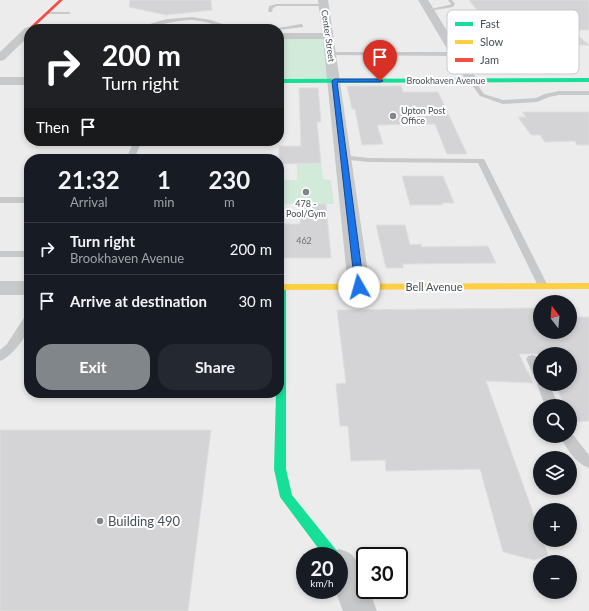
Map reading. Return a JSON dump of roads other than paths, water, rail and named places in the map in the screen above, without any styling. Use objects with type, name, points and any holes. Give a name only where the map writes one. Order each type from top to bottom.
[{"type":"street","points":[[36,24],[61,0]]},
{"type":"street","points":[[423,0],[447,39]]},
{"type":"street","name":"Center Street","points":[[323,2],[344,157],[359,287]]},
{"type":"street","points":[[7,37],[24,34]]},
{"type":"street","points":[[0,58],[24,36]]},
{"type":"street","points":[[284,36],[327,36]]},
{"type":"street","points":[[468,74],[472,80]]},
{"type":"street","name":"Brookhaven Avenue","points":[[284,81],[589,80]]},
{"type":"street","points":[[0,81],[24,81]]},
{"type":"street","name":"Bell Avenue","points":[[284,287],[589,286]]},
{"type":"street","points":[[0,288],[24,288]]},
{"type":"street","points":[[280,398],[280,469],[286,497],[325,547]]},
{"type":"street","points":[[348,581],[360,611]]},
{"type":"lane","points":[[428,10],[451,6],[453,4],[450,0]]},
{"type":"lane","points":[[270,11],[271,7],[277,5],[299,8],[323,2]]},
{"type":"lane","points":[[47,13],[69,13]]},
{"type":"lane","points":[[153,24],[182,19],[202,19],[218,24]]},
{"type":"lane","points":[[284,28],[301,26]]},
{"type":"lane","points":[[330,54],[447,54]]},
{"type":"lane","points":[[472,80],[482,95],[503,102],[537,100],[547,95],[559,93],[589,93]]},
{"type":"lane","points":[[344,157],[369,160],[481,161],[543,286]]},
{"type":"lane","points":[[0,200],[24,200]]},
{"type":"lane","points":[[0,254],[24,254]]},
{"type":"lane","points":[[0,357],[11,347],[24,326]]},
{"type":"lane","points":[[572,443],[582,458],[589,462]]},
{"type":"place","name":"Upton Post Office","points":[[393,116]]},
{"type":"place","name":"478 - Pool/Gym","points":[[306,192]]},
{"type":"place","name":"Building 490","points":[[100,521]]}]
